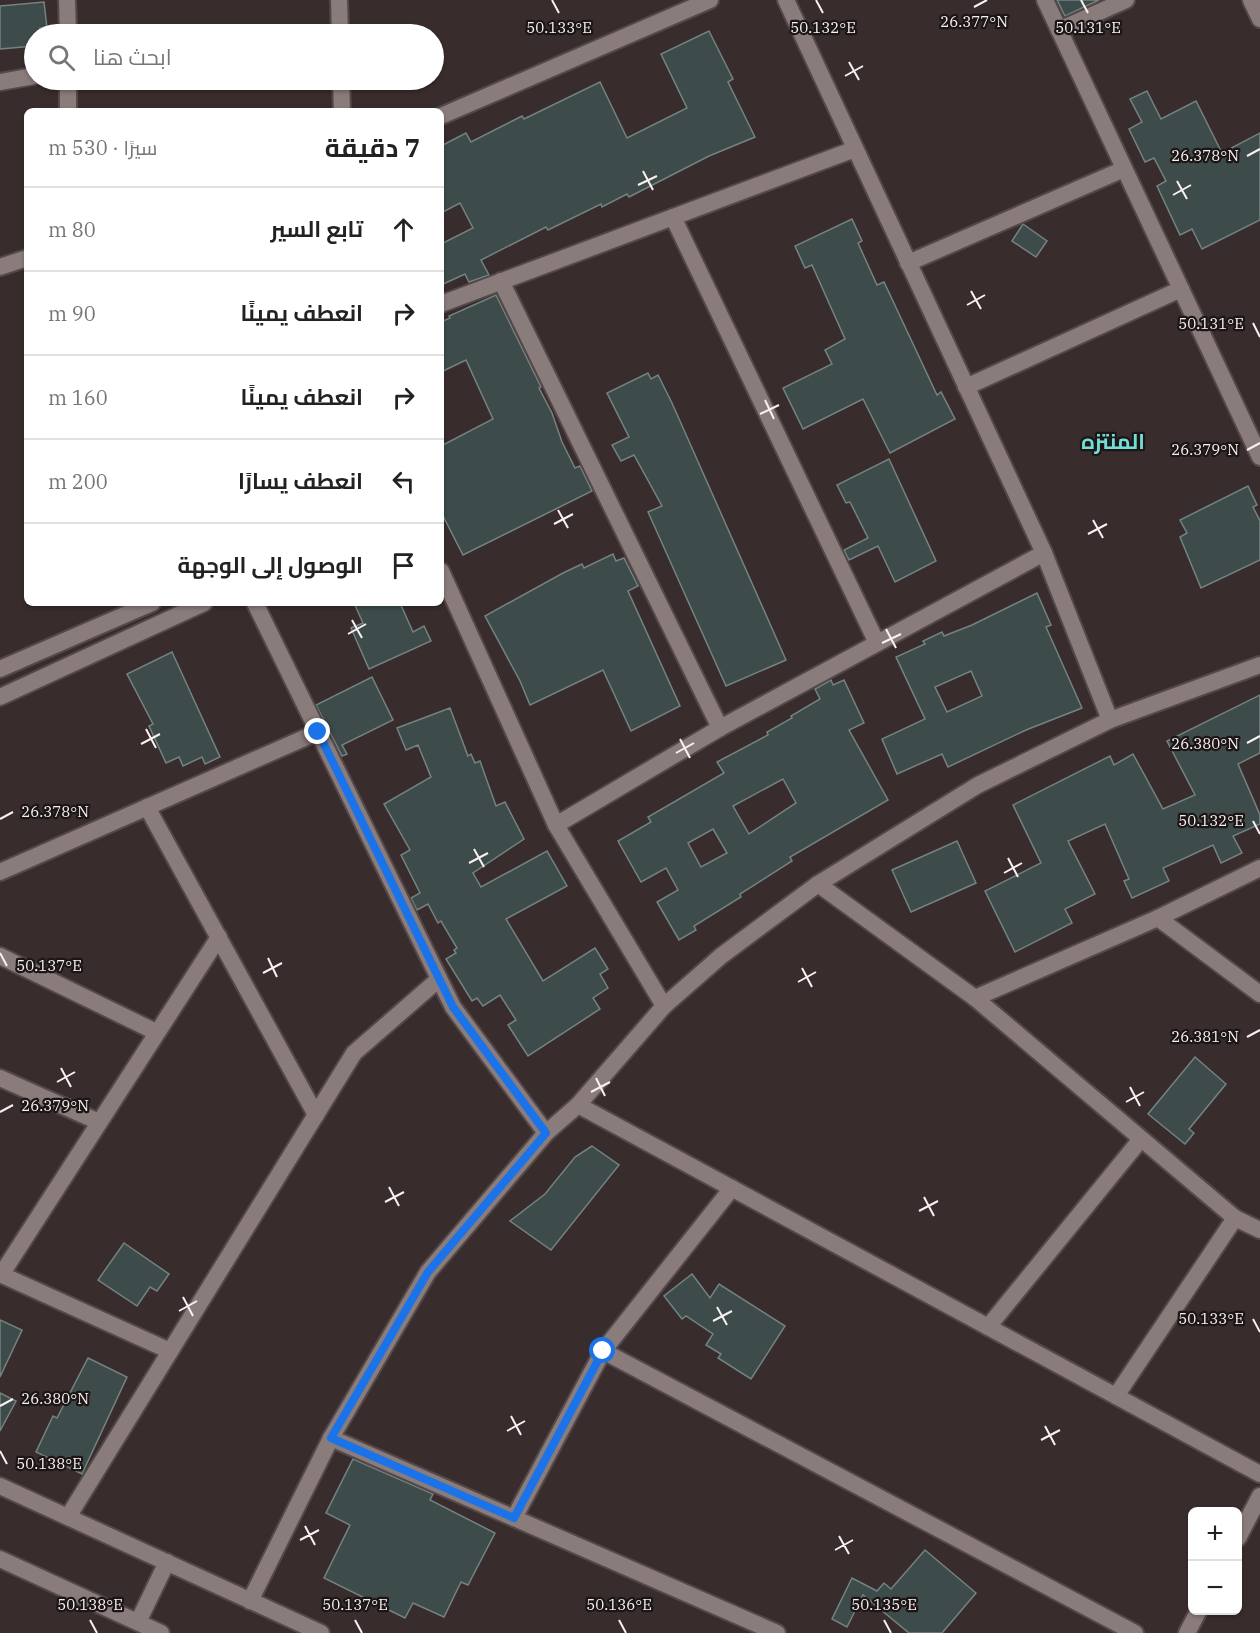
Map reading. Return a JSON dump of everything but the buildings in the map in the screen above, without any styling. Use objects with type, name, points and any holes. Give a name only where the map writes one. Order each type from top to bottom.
[{"type":"street","points":[[67,0],[68,24]]},
{"type":"street","points":[[339,0],[340,24]]},
{"type":"street","points":[[444,115],[710,0]]},
{"type":"street","points":[[786,0],[1044,553],[1110,720]]},
{"type":"street","points":[[1045,0],[1259,450]]},
{"type":"street","points":[[1059,30],[1126,0]]},
{"type":"street","points":[[1251,0],[1260,19]]},
{"type":"street","points":[[0,82],[24,78]]},
{"type":"street","points":[[68,90],[68,108]]},
{"type":"street","points":[[341,90],[342,108]]},
{"type":"street","points":[[444,303],[855,149]]},
{"type":"street","points":[[908,263],[1125,169]]},
{"type":"street","points":[[673,217],[877,643]]},
{"type":"street","points":[[0,267],[24,259]]},
{"type":"street","points":[[501,281],[720,728]]},
{"type":"street","points":[[966,387],[1181,289]]},
{"type":"street","points":[[556,825],[720,728],[1044,553]]},
{"type":"street","points":[[444,578],[556,825],[664,1006]]},
{"type":"street","points":[[0,669],[145,606]]},
{"type":"street","points":[[2,690],[197,606]]},
{"type":"street","points":[[256,606],[453,1007],[546,1133]]},
{"type":"street","points":[[250,1601],[331,1438],[428,1272],[546,1133],[578,1105],[664,1006],[721,956],[818,884],[978,785],[1110,720],[1260,665]]},
{"type":"street","points":[[0,872],[318,732]]},
{"type":"street","points":[[147,807],[316,1115]]},
{"type":"street","points":[[975,998],[1158,918],[1260,868]]},
{"type":"street","points":[[818,884],[975,998],[1235,1218],[1260,1230]]},
{"type":"street","points":[[1158,918],[1260,994]]},
{"type":"street","points":[[170,1351],[0,1275],[219,937]]},
{"type":"street","points":[[0,956],[156,1032]]},
{"type":"street","points":[[68,1517],[354,1053],[439,979]]},
{"type":"street","points":[[0,1078],[99,1122]]},
{"type":"street","points":[[578,1105],[1260,1474]]},
{"type":"street","points":[[988,1327],[1141,1139]]},
{"type":"street","points":[[514,1518],[603,1351],[732,1188]]},
{"type":"street","points":[[1116,1396],[1235,1218]]},
{"type":"street","points":[[603,1351],[1135,1633]]},
{"type":"street","points":[[331,1438],[777,1633]]},
{"type":"street","points":[[0,1485],[321,1633]]},
{"type":"street","points":[[1242,1530],[1260,1496]]},
{"type":"street","points":[[0,1559],[158,1633]]},
{"type":"street","points":[[138,1622],[167,1562]]},
{"type":"street","points":[[1187,1633],[1197,1615]]},
{"type":"district","name":"المنتزه","points":[[1113,441]]},
{"type":"route","points":[[318,732],[453,1007],[546,1133],[428,1272],[331,1438],[514,1518],[603,1351]]}]
